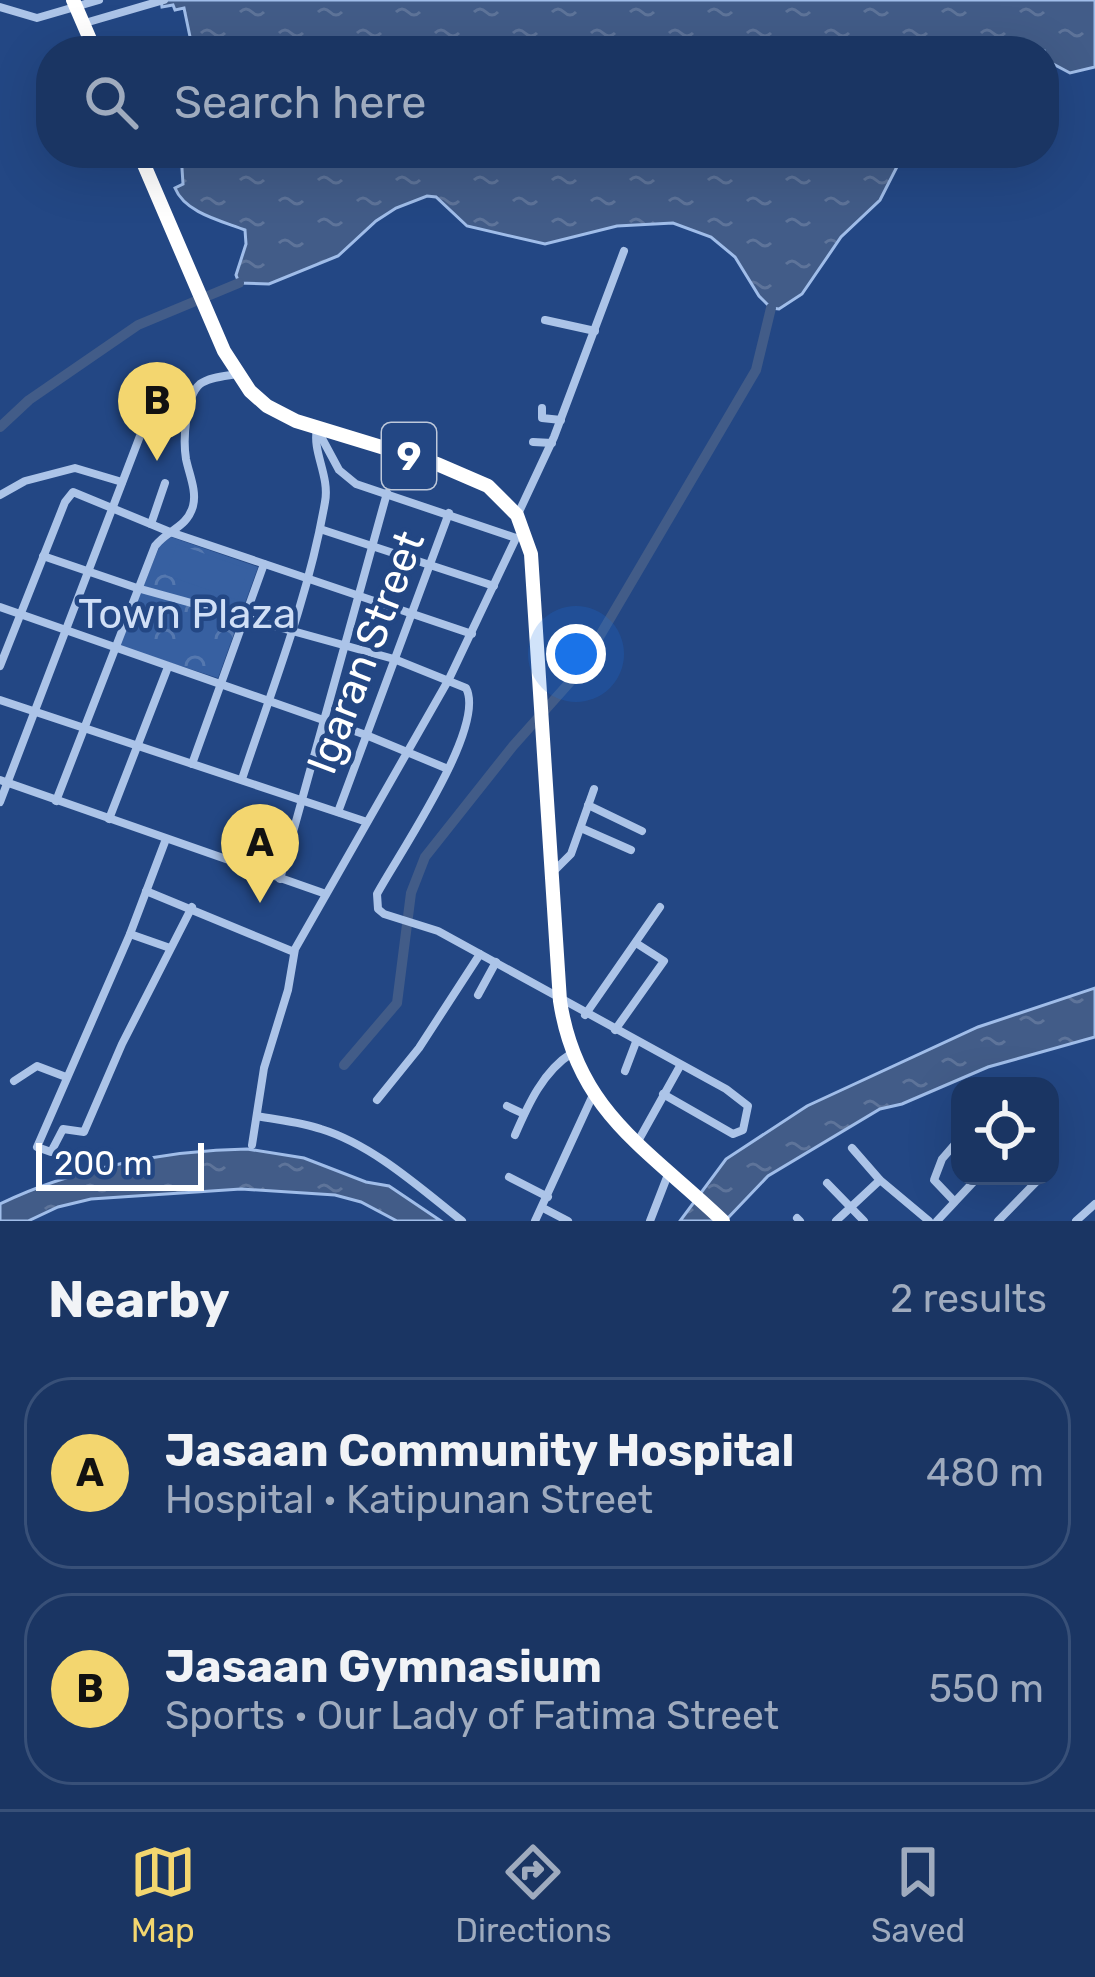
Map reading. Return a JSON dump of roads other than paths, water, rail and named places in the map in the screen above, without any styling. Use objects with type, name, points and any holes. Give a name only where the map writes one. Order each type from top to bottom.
[{"type":"highway","name":"9","points":[[147,168],[237,374],[267,406],[317,429],[331,441],[468,475],[496,492],[517,515],[537,634],[560,1001],[572,1053],[593,1095],[637,1143],[723,1221]]},
{"type":"street","points":[[78,11],[99,0]]},
{"type":"street","points":[[0,7],[37,19],[164,0]]},
{"type":"street","points":[[517,515],[561,420],[624,251]]},
{"type":"street","points":[[545,320],[595,331]]},
{"type":"street","points":[[56,800],[137,587],[159,540],[183,525],[194,502],[185,440],[195,393],[205,381],[237,374]]},
{"type":"street","points":[[542,409],[542,418],[561,420]]},
{"type":"street","points":[[242,780],[320,529],[327,484],[315,439],[317,429]]},
{"type":"street","points":[[0,802],[140,436]]},
{"type":"street","points":[[252,1145],[264,1068],[290,982],[294,952],[449,679],[521,536],[347,479],[331,441]]},
{"type":"street","points":[[533,442],[552,442]]},
{"type":"street","points":[[0,495],[26,481],[75,468],[122,482]]},
{"type":"street","points":[[151,524],[165,483]]},
{"type":"street","points":[[0,666],[70,493],[170,532],[472,634]]},
{"type":"street","points":[[280,879],[387,494]]},
{"type":"street","name":"Igaran Street","points":[[338,812],[449,513]]},
{"type":"street","points":[[320,529],[494,586]]},
{"type":"street","points":[[43,556],[137,587],[347,644],[466,688],[471,700],[464,732],[377,894],[376,905],[380,912],[496,962],[726,1089],[748,1106],[743,1130],[727,1133],[663,1094]]},
{"type":"street","points":[[192,764],[264,564]]},
{"type":"street","points":[[0,607],[366,735],[448,769]]},
{"type":"street","points":[[109,819],[168,667]]},
{"type":"street","points":[[0,700],[367,822]]},
{"type":"street","points":[[4,782],[326,894]]},
{"type":"street","points":[[551,874],[568,859],[594,789]]},
{"type":"street","points":[[587,805],[642,831]]},
{"type":"street","points":[[581,827],[631,850]]},
{"type":"street","points":[[166,839],[130,934],[36,1145],[48,1152],[62,1130],[85,1131],[192,907]]},
{"type":"street","points":[[146,891],[294,952]]},
{"type":"street","points":[[585,1015],[660,907]]},
{"type":"street","points":[[130,934],[170,948]]},
{"type":"street","points":[[615,1030],[664,962],[635,943]]},
{"type":"street","points":[[377,1100],[419,1048],[480,954]]},
{"type":"street","points":[[478,995],[496,962]]},
{"type":"street","points":[[625,1071],[637,1042]]},
{"type":"street","points":[[514,1135],[555,1066],[572,1053]]},
{"type":"street","points":[[14,1081],[37,1066],[66,1077]]},
{"type":"street","points":[[637,1143],[680,1066]]},
{"type":"street","points":[[536,1221],[593,1095]]},
{"type":"street","points":[[507,1106],[524,1114]]},
{"type":"street","points":[[257,1116],[322,1129],[346,1140],[462,1221]]},
{"type":"street","points":[[852,1148],[880,1180],[933,1221],[970,1185]]},
{"type":"street","points":[[951,1149],[934,1180],[954,1202]]},
{"type":"street","points":[[650,1221],[673,1173]]},
{"type":"street","points":[[509,1177],[548,1197]]},
{"type":"street","points":[[836,1221],[880,1180]]},
{"type":"street","points":[[826,1183],[864,1221]]},
{"type":"street","points":[[998,1221],[1033,1185]]},
{"type":"street","points":[[1076,1221],[1095,1204]]},
{"type":"street","points":[[543,1208],[568,1221]]},
{"type":"water","points":[[161,0],[1095,0],[1095,67],[1070,73],[1059,67],[1059,36],[190,36],[184,8],[162,7]]},
{"type":"water","points":[[182,168],[896,168],[880,200],[841,237],[802,294],[779,309],[759,296],[735,257],[711,237],[673,223],[617,226],[545,244],[467,226],[436,197],[427,196],[376,221],[338,256],[269,284],[239,283],[236,275],[246,244],[245,230],[187,204],[175,188],[183,184]]},
{"type":"water","points":[[1095,988],[1095,1037],[965,1077],[951,1077],[951,1083],[880,1109],[768,1176],[725,1221],[680,1221],[726,1159],[807,1106],[978,1027]]},
{"type":"water","points":[[247,1149],[304,1158],[389,1186],[441,1221],[397,1221],[335,1195],[241,1189],[91,1199],[28,1221],[0,1221],[0,1204],[89,1171],[185,1153]]},
{"type":"waterway","points":[[0,427],[29,400],[138,325],[239,283]]},
{"type":"waterway","points":[[344,1065],[397,1003],[411,893],[425,857],[578,673],[756,370],[771,308]]},
{"type":"place","name":"Jasaan Gymnasium","points":[[157,461]]},
{"type":"place","name":"Jasaan Community Hospital","points":[[260,903]]},
{"type":"park label","name":"Town Plaza","points":[[187,613]]}]
